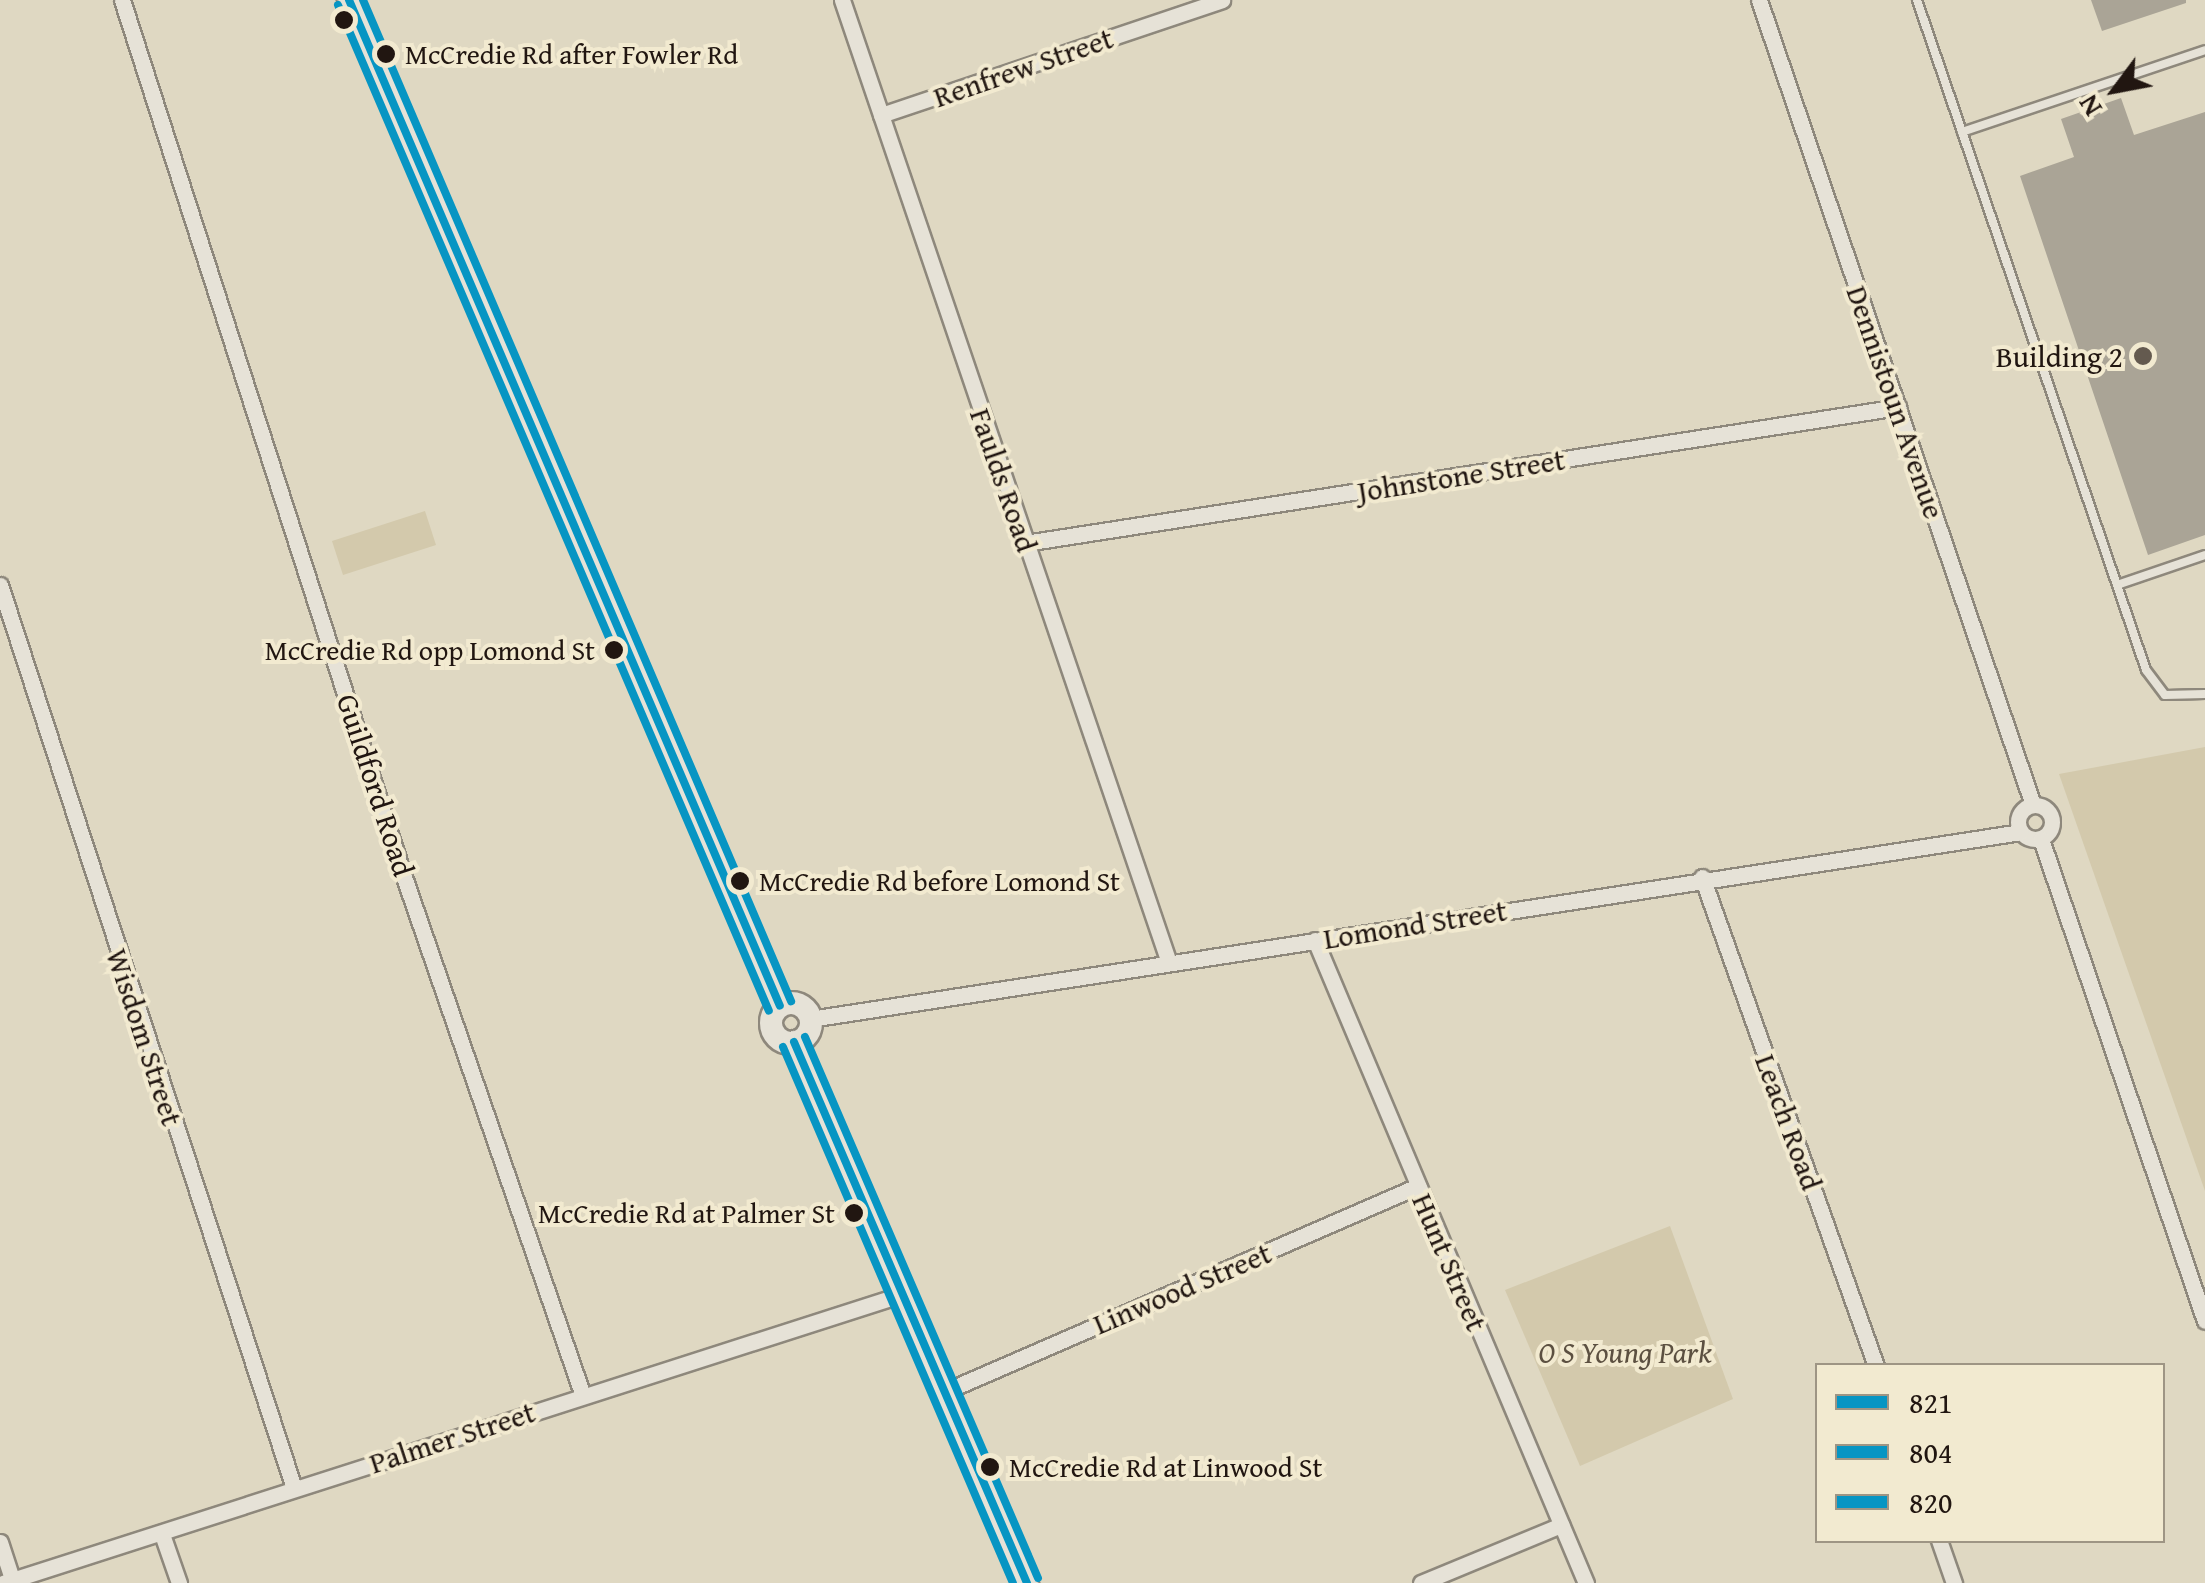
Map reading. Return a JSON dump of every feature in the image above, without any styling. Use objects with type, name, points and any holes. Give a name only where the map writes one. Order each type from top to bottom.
[{"type":"main road","points":[[348,0],[780,1006],[772,1029],[794,1042],[1027,1583]]},
{"type":"main road","points":[[780,1006],[799,1004],[810,1019],[808,1034],[794,1042]]},
{"type":"street","name":"Guildford Road","points":[[122,0],[403,874],[582,1396]]},
{"type":"street","name":"Faulds Road","points":[[842,0],[1168,960]]},
{"type":"street","name":"Renfrew Street","points":[[881,114],[1222,0]]},
{"type":"street","name":"Dennistoun Avenue","points":[[1758,0],[2033,805]]},
{"type":"street","name":"Johnstone Street","points":[[1025,544],[1898,407]]},
{"type":"street","name":"Wisdom Street","points":[[0,586],[294,1488]]},
{"type":"street","points":[[2033,805],[2052,816],[2052,827],[2041,839],[2021,832],[2020,815],[2033,805]]},
{"type":"street","name":"Lomond Street","points":[[810,1019],[1702,877],[2021,832]]},
{"type":"street","points":[[2041,839],[2205,1321]]},
{"type":"street","name":"Leach Road","points":[[1702,877],[1875,1363]]},
{"type":"street","name":"Hunt Street","points":[[1314,940],[1586,1583]]},
{"type":"street","name":"Linwood Street","points":[[946,1391],[1418,1186]]},
{"type":"street","name":"Palmer Street","points":[[8,1581],[163,1537],[294,1488],[903,1294]]},
{"type":"street","points":[[1420,1583],[1561,1525]]},
{"type":"street","points":[[163,1537],[179,1583]]},
{"type":"street","points":[[0,1542],[8,1581]]},
{"type":"street","points":[[1940,1543],[1954,1583]]},
{"type":"lane","points":[[1917,0],[2117,585],[2157,690],[2205,694]]},
{"type":"lane","points":[[1962,132],[2205,50]]},
{"type":"lane","points":[[2117,585],[2205,555]]},
{"type":"green space","points":[[425,511],[436,545],[343,575],[332,541]]},
{"type":"green space","points":[[2205,747],[2205,1191],[2059,774]]},
{"type":"green space","name":"O S Young Park","points":[[1670,1226],[1733,1399],[1580,1466],[1505,1290]]},
{"type":"building","points":[[2091,0],[2186,0],[2186,3],[2102,31]]},
{"type":"building","name":"Building 2","points":[[2121,98],[2134,135],[2205,112],[2205,535],[2148,555],[2020,176],[2074,157],[2061,119]]},
{"type":"transit line","name":"821","points":[[349,0],[780,1006]]},
{"type":"transit line","name":"820","points":[[363,0],[791,1001]]},
{"type":"transit line","name":"804","points":[[338,5],[769,1011]]},
{"type":"transit line","name":"820","points":[[805,1037],[1038,1578]]},
{"type":"transit line","name":"821","points":[[794,1042],[1027,1583]]},
{"type":"transit line","name":"804","points":[[783,1047],[1013,1583]]},
{"type":"place","name":"McCredie Rd after Fowler Rd","points":[[386,54]]},
{"type":"place","name":"Building 2","points":[[2143,356]]},
{"type":"place","name":"McCredie Rd opp Lomond St","points":[[614,650]]},
{"type":"place","name":"McCredie Rd before Lomond St","points":[[740,881]]},
{"type":"place","name":"McCredie Rd at Palmer St","points":[[854,1213]]},
{"type":"place","name":"McCredie Rd at Linwood St","points":[[990,1467]]}]
